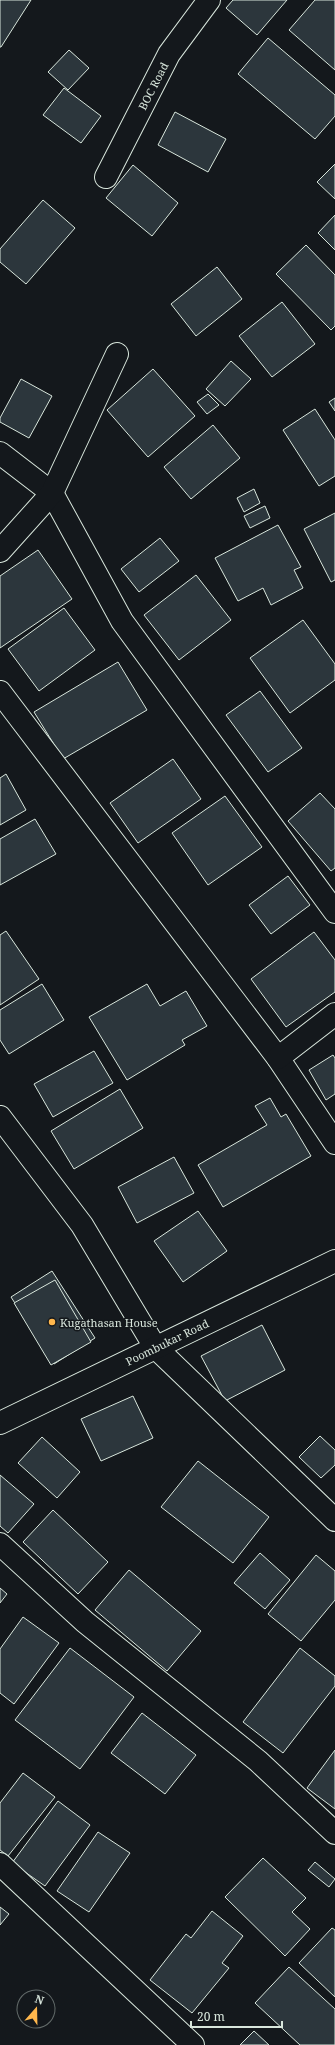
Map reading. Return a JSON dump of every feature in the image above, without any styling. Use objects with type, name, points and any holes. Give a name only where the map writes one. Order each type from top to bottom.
[{"type":"street","name":"BOC Road","points":[[106,177],[169,54],[209,0]]},
{"type":"street","points":[[0,551],[52,493],[117,354]]},
{"type":"street","points":[[0,453],[52,493],[122,621],[335,912]]},
{"type":"street","points":[[0,692],[278,1058],[335,1143]]},
{"type":"street","points":[[278,1058],[335,1014]]},
{"type":"street","points":[[0,1117],[82,1225],[155,1347],[335,1520]]},
{"type":"street","name":"Poombukar Road","points":[[0,1423],[335,1261]]},
{"type":"street","points":[[0,1544],[85,1622],[258,1761],[335,1833]]},
{"type":"street","points":[[0,1864],[193,2045]]},
{"type":"building","points":[[0,0],[31,0],[1,47],[0,47]]},
{"type":"building","points":[[233,0],[287,0],[257,35],[226,8]]},
{"type":"building","points":[[315,0],[335,0],[335,70],[289,30]]},
{"type":"building","points":[[268,38],[335,95],[335,116],[315,139],[238,74]]},
{"type":"building","points":[[69,50],[89,68],[68,90],[48,72]]},
{"type":"building","points":[[64,88],[101,116],[81,143],[43,115]]},
{"type":"building","points":[[175,112],[226,139],[208,172],[158,145]]},
{"type":"building","points":[[335,164],[335,199],[317,182]]},
{"type":"building","points":[[133,165],[178,203],[152,236],[106,198]]},
{"type":"building","points":[[43,200],[75,228],[26,284],[0,262],[0,249]]},
{"type":"building","points":[[335,215],[335,250],[318,233]]},
{"type":"building","points":[[306,245],[335,275],[335,326],[331,330],[276,274]]},
{"type":"building","points":[[217,267],[242,299],[196,336],[171,304]]},
{"type":"building","points":[[282,302],[315,344],[272,377],[239,336]]},
{"type":"building","points":[[231,361],[251,379],[225,406],[206,389]]},
{"type":"building","points":[[153,369],[195,416],[148,457],[107,410]]},
{"type":"building","points":[[21,379],[52,396],[29,438],[0,422],[0,418]]},
{"type":"building","points":[[208,394],[219,405],[207,414],[197,402]]},
{"type":"building","points":[[335,398],[335,411],[329,402]]},
{"type":"building","points":[[315,409],[335,440],[335,476],[319,486],[283,430]]},
{"type":"building","points":[[213,425],[240,458],[191,499],[164,467]]},
{"type":"building","points":[[254,489],[260,503],[244,512],[237,498]]},
{"type":"building","points":[[265,506],[270,518],[250,528],[244,516]]},
{"type":"building","points":[[335,513],[335,580],[331,582],[304,529]]},
{"type":"building","points":[[278,525],[301,567],[294,570],[303,588],[271,605],[263,588],[238,601],[215,558]]},
{"type":"building","points":[[160,538],[179,561],[139,592],[121,569]]},
{"type":"building","points":[[38,550],[72,599],[0,648],[0,576]]},
{"type":"building","points":[[196,575],[231,620],[179,660],[144,615]]},
{"type":"building","points":[[64,608],[95,650],[39,691],[8,649]]},
{"type":"building","points":[[303,620],[335,664],[335,680],[290,713],[250,658]]},
{"type":"building","points":[[118,662],[147,710],[63,759],[34,712]]},
{"type":"building","points":[[260,691],[302,748],[268,772],[226,715]]},
{"type":"building","points":[[173,759],[201,799],[138,843],[110,803]]},
{"type":"building","points":[[6,774],[26,810],[0,825],[0,778]]},
{"type":"building","points":[[320,793],[335,809],[335,868],[331,871],[288,821]]},
{"type":"building","points":[[225,796],[262,847],[208,885],[172,833]]},
{"type":"building","points":[[35,819],[56,854],[0,885],[0,839]]},
{"type":"building","points":[[288,876],[310,905],[271,934],[249,905]]},
{"type":"building","points":[[6,931],[39,979],[0,1005],[0,935]]},
{"type":"building","points":[[314,932],[335,960],[335,992],[286,1027],[251,979]]},
{"type":"building","points":[[42,984],[64,1020],[9,1054],[0,1040],[0,1010]]},
{"type":"building","points":[[147,984],[160,1006],[186,991],[207,1026],[182,1040],[185,1045],[127,1080],[89,1017]]},
{"type":"building","points":[[94,1051],[113,1083],[53,1117],[34,1084]]},
{"type":"building","points":[[333,1055],[335,1058],[335,1094],[326,1100],[309,1070]]},
{"type":"building","points":[[120,1089],[143,1128],[74,1169],[51,1131]]},
{"type":"building","points":[[270,1098],[281,1117],[286,1114],[311,1156],[223,1207],[198,1165],[267,1125],[255,1106]]},
{"type":"building","points":[[174,1157],[194,1193],[137,1223],[118,1187]]},
{"type":"building","points":[[198,1211],[227,1251],[183,1282],[154,1241]]},
{"type":"building","name":"Kugathasan House","points":[[52,1271],[95,1338],[54,1364],[11,1297]]},
{"type":"building","name":"Kugathasan House","points":[[55,1280],[91,1342],[51,1365],[14,1303]]},
{"type":"building","points":[[262,1325],[285,1370],[225,1401],[201,1356]]},
{"type":"building","points":[[133,1396],[153,1438],[101,1461],[81,1419]]},
{"type":"building","points":[[320,1436],[335,1450],[335,1465],[321,1478],[299,1457]]},
{"type":"building","points":[[42,1437],[80,1472],[57,1498],[18,1463]]},
{"type":"building","points":[[198,1461],[269,1517],[233,1563],[161,1507]]},
{"type":"building","points":[[0,1475],[34,1504],[8,1533],[0,1526]]},
{"type":"building","points":[[53,1510],[108,1562],[78,1594],[23,1542]]},
{"type":"building","points":[[260,1553],[290,1580],[265,1609],[234,1583]]},
{"type":"building","points":[[316,1555],[335,1571],[335,1600],[301,1641],[268,1614]]},
{"type":"building","points":[[129,1570],[201,1631],[167,1671],[95,1610]]},
{"type":"building","points":[[0,1588],[7,1594],[0,1603]]},
{"type":"building","points":[[23,1617],[59,1643],[14,1704],[0,1693],[0,1649]]},
{"type":"building","points":[[70,1648],[134,1697],[80,1769],[15,1720]]},
{"type":"building","points":[[300,1648],[335,1676],[335,1686],[283,1753],[243,1722]]},
{"type":"building","points":[[142,1713],[196,1755],[165,1794],[111,1753]]},
{"type":"building","points":[[335,1750],[335,1809],[307,1788]]},
{"type":"building","points":[[23,1773],[55,1797],[8,1856],[0,1850],[0,1803]]},
{"type":"building","points":[[58,1801],[90,1825],[45,1886],[12,1863]]},
{"type":"building","points":[[98,1832],[130,1853],[89,1912],[57,1891]]},
{"type":"building","points":[[263,1858],[306,1898],[292,1912],[310,1929],[285,1956],[225,1897]]},
{"type":"building","points":[[315,1862],[335,1879],[329,1887],[308,1870]]},
{"type":"building","points":[[0,1907],[9,1914],[0,1925]]},
{"type":"building","points":[[212,1911],[243,1936],[222,1963],[229,1968],[192,2013],[150,1980],[186,1934],[191,1938]]},
{"type":"building","points":[[332,1928],[335,1930],[335,1997],[299,1963]]},
{"type":"building","points":[[289,1967],[335,2009],[335,2045],[300,2045],[255,2003]]},
{"type":"building","points":[[254,2031],[269,2045],[240,2045]]},
{"type":"place","name":"Kugathasan House","points":[[52,1322]]}]
